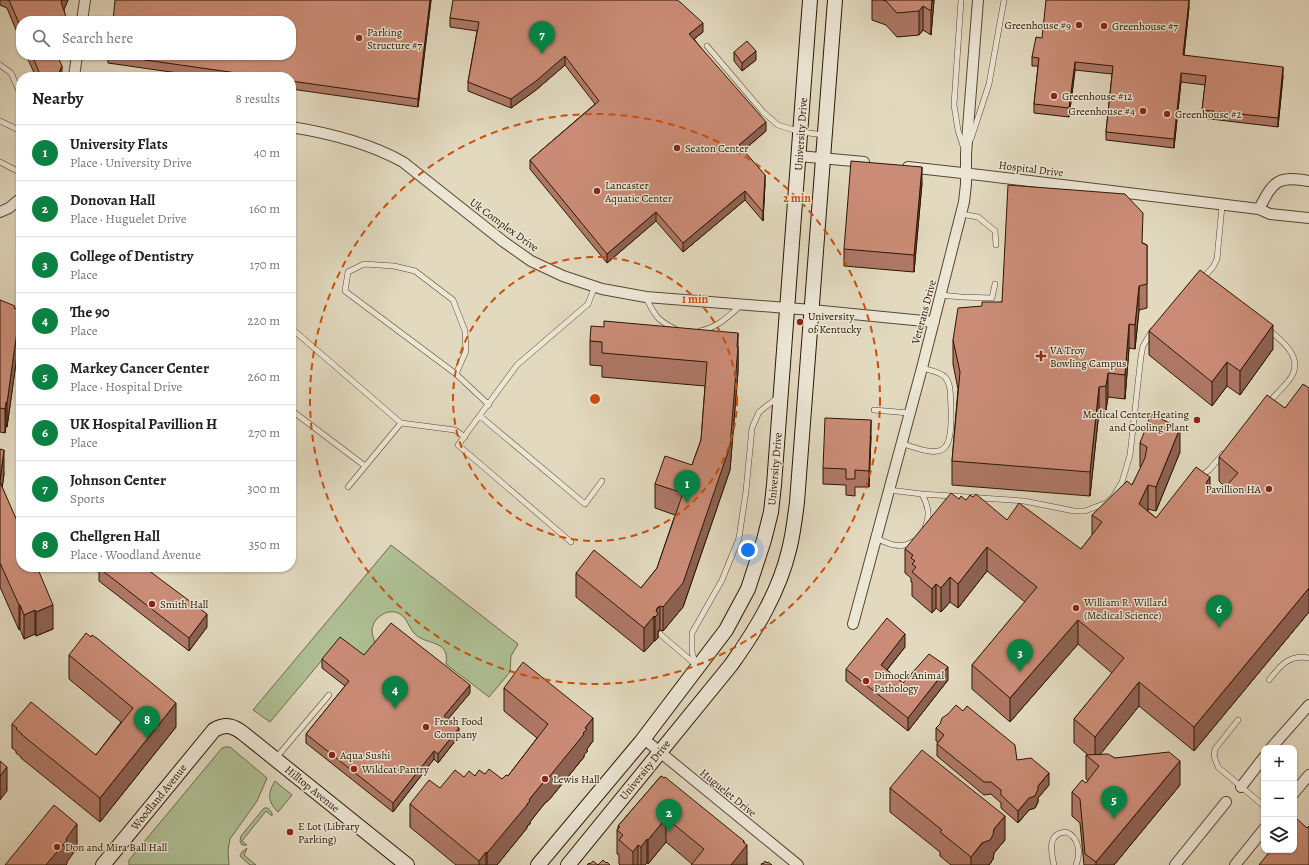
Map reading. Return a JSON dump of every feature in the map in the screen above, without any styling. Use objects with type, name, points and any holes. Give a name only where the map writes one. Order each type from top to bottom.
[{"type":"street","points":[[83,16],[85,0]]},
{"type":"street","name":"University Drive","points":[[538,865],[644,739],[697,665],[726,630],[748,589],[764,540],[771,512],[774,485],[810,0]]},
{"type":"street","name":"University Drive","points":[[568,865],[731,665],[748,642],[780,579],[789,550],[797,502],[836,0]]},
{"type":"street","name":"Veterans Drive","points":[[853,624],[922,368],[964,202],[966,154],[978,0]]},
{"type":"street","points":[[75,72],[76,60]]},
{"type":"street","name":"Uk Complex Drive","points":[[296,128],[347,139],[386,153],[403,162],[493,234],[531,260],[563,276],[595,286],[646,297],[812,310],[934,322]]},
{"type":"street","points":[[799,156],[877,164]]},
{"type":"street","name":"Hospital Drive","points":[[900,166],[1259,210],[1270,214],[1309,218]]},
{"type":"street","points":[[1259,210],[1268,192],[1278,182],[1288,179],[1309,181]]},
{"type":"street","points":[[0,212],[9,208],[16,202]]},
{"type":"street","points":[[1274,745],[1309,704]]},
{"type":"street","name":"Hilltop Avenue","points":[[214,730],[224,725],[235,727],[407,865]]},
{"type":"street","name":"Woodland Avenue","points":[[103,865],[214,730]]},
{"type":"street","name":"Huguelet Drive","points":[[644,739],[798,865]]},
{"type":"street","points":[[1241,787],[1261,762]]},
{"type":"street","points":[[1297,788],[1308,774]]},
{"type":"street","points":[[1175,865],[1226,802]]},
{"type":"street","points":[[1235,865],[1261,834]]},
{"type":"lane","points":[[961,0],[954,105],[958,130],[966,154]]},
{"type":"lane","points":[[966,154],[989,84],[1004,0]]},
{"type":"lane","points":[[707,46],[763,112],[778,125],[801,132],[825,135]]},
{"type":"lane","points":[[0,65],[11,73],[16,84]]},
{"type":"lane","points":[[0,121],[16,129]]},
{"type":"lane","points":[[0,162],[16,170]]},
{"type":"lane","points":[[1200,282],[1213,267],[1217,259],[1222,206]]},
{"type":"lane","points":[[961,214],[978,217],[995,231],[996,245]]},
{"type":"lane","points":[[456,374],[466,351],[464,331],[453,300],[415,271],[394,266],[364,264],[348,272],[345,291],[456,374],[489,405]]},
{"type":"lane","points":[[1205,276],[1211,281]]},
{"type":"lane","points":[[941,294],[962,297],[992,298],[995,284]]},
{"type":"lane","points":[[571,542],[458,445],[489,405],[517,365],[588,304],[595,286]]},
{"type":"lane","points":[[646,297],[657,317],[676,330],[682,331]]},
{"type":"lane","points":[[694,333],[712,329],[742,304]]},
{"type":"lane","points":[[1262,324],[1286,346],[1292,354],[1294,363],[1293,374],[1266,405]]},
{"type":"lane","points":[[889,490],[922,494],[1024,501],[1074,511],[1085,511],[1106,503],[1118,490],[1126,470],[1130,455],[1143,346],[1155,328]]},
{"type":"lane","points":[[296,332],[401,423],[455,430],[465,436]]},
{"type":"lane","points":[[901,443],[924,451],[934,451],[943,449],[950,440],[950,395],[947,381],[940,374],[922,368]]},
{"type":"lane","points":[[697,665],[692,652],[692,633],[722,580],[739,538],[746,492],[752,428],[760,412],[781,394]]},
{"type":"lane","points":[[874,410],[909,413]]},
{"type":"lane","points":[[296,414],[365,466]]},
{"type":"lane","points":[[480,416],[585,504],[602,481]]},
{"type":"lane","points":[[348,487],[401,423]]},
{"type":"lane","points":[[1196,480],[1209,470],[1226,451]]},
{"type":"lane","points":[[876,538],[897,546],[902,546],[907,545],[919,537],[925,528],[929,517],[926,501],[922,494]]},
{"type":"lane","points":[[660,634],[697,665]]},
{"type":"lane","points":[[1269,680],[1282,663],[1300,657],[1309,658]]},
{"type":"lane","points":[[276,759],[329,695]]},
{"type":"lane","points":[[1238,720],[1214,748],[1214,756],[1218,767],[1261,804]]},
{"type":"lane","points":[[1054,865],[1051,850],[1052,840],[1058,834],[1066,832],[1073,836],[1077,844],[1079,854],[1076,865]]},
{"type":"green space","points":[[391,545],[518,644],[511,656],[510,672],[489,697],[446,664],[445,650],[436,644],[420,638],[413,632],[400,614],[391,612],[382,614],[375,621],[372,630],[376,645],[362,658],[339,640],[270,722],[253,710]]},
{"type":"green space","points":[[230,747],[267,778],[257,801],[230,839],[228,850],[229,865],[129,865],[129,860],[222,748]]},
{"type":"green space","points":[[275,781],[292,795],[278,812],[272,805],[270,798],[271,790]]},
{"type":"green space","points":[[264,808],[268,808],[272,813],[272,816],[266,811],[242,841],[247,845],[242,845],[240,841],[241,836]]},
{"type":"green space","points":[[247,848],[244,855],[256,865],[250,865],[240,856]]},
{"type":"building","points":[[9,0],[62,0],[61,2],[66,16],[16,16]]},
{"type":"building","name":"Parking Structure #7","points":[[115,0],[430,0],[418,99],[296,82],[296,72],[230,72],[145,60],[296,60],[296,16],[113,16]]},
{"type":"building","points":[[453,0],[677,0],[680,2],[703,23],[689,34],[766,122],[739,145],[765,175],[763,212],[745,191],[683,243],[656,212],[607,254],[530,160],[599,101],[565,56],[536,81],[511,99],[468,82],[479,22],[450,18]]},
{"type":"building","points":[[883,0],[932,0],[931,11],[923,6],[919,11],[897,13],[886,1]]},
{"type":"building","points":[[1046,0],[1189,0],[1183,55],[1283,67],[1278,118],[1202,110],[1206,76],[1181,73],[1174,139],[1106,132],[1113,66],[1075,62],[1069,108],[1034,104],[1039,58],[1032,57],[1036,37],[1042,38]]},
{"type":"building","points":[[747,41],[756,51],[742,63],[734,52]]},
{"type":"building","points":[[34,60],[59,60],[62,66],[59,72],[39,72]]},
{"type":"building","points":[[851,161],[922,167],[914,255],[844,249]]},
{"type":"building","name":"VA Troy Bowling Campus","points":[[1008,185],[1125,194],[1143,213],[1142,243],[1147,245],[1147,284],[1139,286],[1135,325],[1129,324],[1125,375],[1108,373],[1106,386],[1099,387],[1090,472],[952,461],[960,372],[953,340],[958,308],[982,306],[982,302],[1002,302]]},
{"type":"building","points":[[1200,270],[1273,325],[1240,371],[1227,362],[1212,382],[1149,331]]},
{"type":"building","points":[[0,300],[15,306],[16,339],[7,403],[6,402],[5,409],[0,408]]},
{"type":"building","points":[[604,321],[738,333],[730,446],[683,583],[663,607],[660,606],[657,608],[656,611],[658,614],[655,617],[654,616],[644,628],[576,573],[594,550],[641,588],[657,568],[683,493],[655,484],[665,456],[692,465],[701,440],[707,362],[602,353],[602,342],[590,341],[591,326],[604,327]]},
{"type":"building","points":[[1303,384],[1309,388],[1309,588],[1194,727],[1139,682],[1095,737],[1074,719],[1124,658],[1078,620],[1010,698],[972,665],[1037,587],[987,547],[958,584],[950,577],[941,588],[936,584],[932,589],[912,572],[916,567],[912,564],[915,561],[911,558],[913,555],[905,549],[951,493],[959,499],[961,496],[966,500],[970,495],[973,497],[976,494],[1007,520],[1019,503],[1081,549],[1102,522],[1092,515],[1127,481],[1132,485],[1145,458],[1147,447],[1140,443],[1151,414],[1180,428],[1156,487],[1148,485],[1139,504],[1156,518],[1196,467],[1210,477],[1206,483],[1219,494],[1238,473],[1219,457],[1267,395],[1285,408]]},
{"type":"building","points":[[825,418],[871,420],[869,471],[855,470],[855,479],[846,479],[846,469],[823,468]]},
{"type":"building","points":[[0,449],[4,450],[0,480]]},
{"type":"building","points":[[0,482],[16,519],[16,572],[39,572],[53,605],[24,615],[0,563]]},
{"type":"building","points":[[104,572],[151,572],[207,614],[189,638]]},
{"type":"building","name":"Dimock Animal Pathology","points":[[887,618],[905,634],[881,665],[903,683],[929,654],[948,667],[908,718],[846,669]]},
{"type":"building","points":[[391,623],[470,685],[444,716],[459,728],[438,754],[434,751],[393,803],[306,734],[349,681],[322,659],[340,637],[364,655]]},
{"type":"building","points":[[86,633],[91,637],[92,635],[98,639],[176,703],[100,798],[21,734],[12,724],[31,702],[96,755],[133,708],[69,655]]},
{"type":"building","points":[[523,662],[593,718],[585,728],[587,729],[583,733],[584,734],[545,780],[529,800],[530,801],[527,805],[479,861],[410,804],[429,780],[440,788],[455,770],[464,777],[469,771],[475,776],[479,770],[485,774],[489,769],[502,779],[506,775],[508,776],[548,724],[504,688]]},
{"type":"building","points":[[956,705],[963,711],[967,706],[1015,745],[1017,760],[1031,758],[1049,773],[1038,786],[1035,796],[1029,798],[1018,811],[1001,795],[1001,790],[991,782],[984,782],[937,744],[944,735],[936,728],[940,724],[942,718]]},
{"type":"building","points":[[922,750],[1005,816],[994,829],[990,840],[982,843],[971,857],[940,832],[942,830],[890,788]]},
{"type":"building","points":[[1169,752],[1180,761],[1096,862],[1085,854],[1080,799],[1072,792],[1082,780],[1086,783],[1099,766],[1086,755],[1108,754],[1115,758]]},
{"type":"building","points":[[0,761],[7,767],[0,776]]},
{"type":"building","points":[[661,776],[664,778],[665,777],[744,841],[743,842],[747,845],[731,865],[691,865],[704,849],[666,818],[648,840],[647,839],[641,847],[638,845],[633,852],[619,840],[623,835],[617,830],[620,827],[618,826]]},
{"type":"building","points":[[54,805],[77,824],[66,839],[67,840],[46,865],[5,865]]},
{"type":"building","points":[[1297,819],[1307,828],[1309,826],[1309,865],[1259,865],[1269,853],[1297,853]]},
{"type":"building","points":[[603,860],[606,863],[607,862],[610,865],[598,865]]},
{"type":"building","points":[[593,861],[598,865],[587,865],[589,863],[590,864]]},
{"type":"building","points":[[765,861],[767,863],[768,862],[772,865],[761,865]]},
{"type":"place","name":"Greenhouse #9","points":[[1079,25]]},
{"type":"place","name":"Greenhouse #7","points":[[1104,26]]},
{"type":"place","name":"Parking Structure #7","points":[[359,38]]},
{"type":"place","name":"Johnson Center","points":[[542,54]]},
{"type":"place","name":"Greenhouse #12","points":[[1054,96]]},
{"type":"place","name":"Greenhouse #4","points":[[1143,111]]},
{"type":"place","name":"Greenhouse #2","points":[[1167,114]]},
{"type":"place","name":"Seaton Center","points":[[677,148]]},
{"type":"place","name":"Lancaster Aquatic Center","points":[[597,191]]},
{"type":"place","name":"University of Kentucky","points":[[800,322]]},
{"type":"place","name":"VA Troy Bowling Campus","points":[[1041,356]]},
{"type":"place","name":"Medical Center Heating and Cooling Plant","points":[[1197,420]]},
{"type":"place","name":"Pavillion HA","points":[[1269,489]]},
{"type":"place","name":"University Flats","points":[[687,503]]},
{"type":"place","name":"Smith Hall","points":[[152,604]]},
{"type":"place","name":"William R. Willard (Medical Science)","points":[[1076,608]]},
{"type":"place","name":"UK Hospital Pavillion H","points":[[1219,628]]},
{"type":"place","name":"College of Dentistry","points":[[1020,672]]},
{"type":"place","name":"Dimock Animal Pathology","points":[[866,681]]},
{"type":"place","name":"The 90","points":[[395,709]]},
{"type":"place","name":"Fresh Food Company","points":[[426,727]]},
{"type":"place","name":"Chellgren Hall","points":[[147,739]]},
{"type":"place","name":"Aqua Sushi","points":[[332,755]]},
{"type":"place","name":"Wildcat Pantry","points":[[354,769]]},
{"type":"place","name":"Lewis Hall","points":[[545,779]]},
{"type":"place","name":"Markey Cancer Center","points":[[1114,819]]},
{"type":"place","name":"E Lot (Library Parking)","points":[[290,832]]},
{"type":"place","name":"Donovan Hall","points":[[669,832]]},
{"type":"place","name":"Don and Mira Ball Hall","points":[[57,847]]}]
